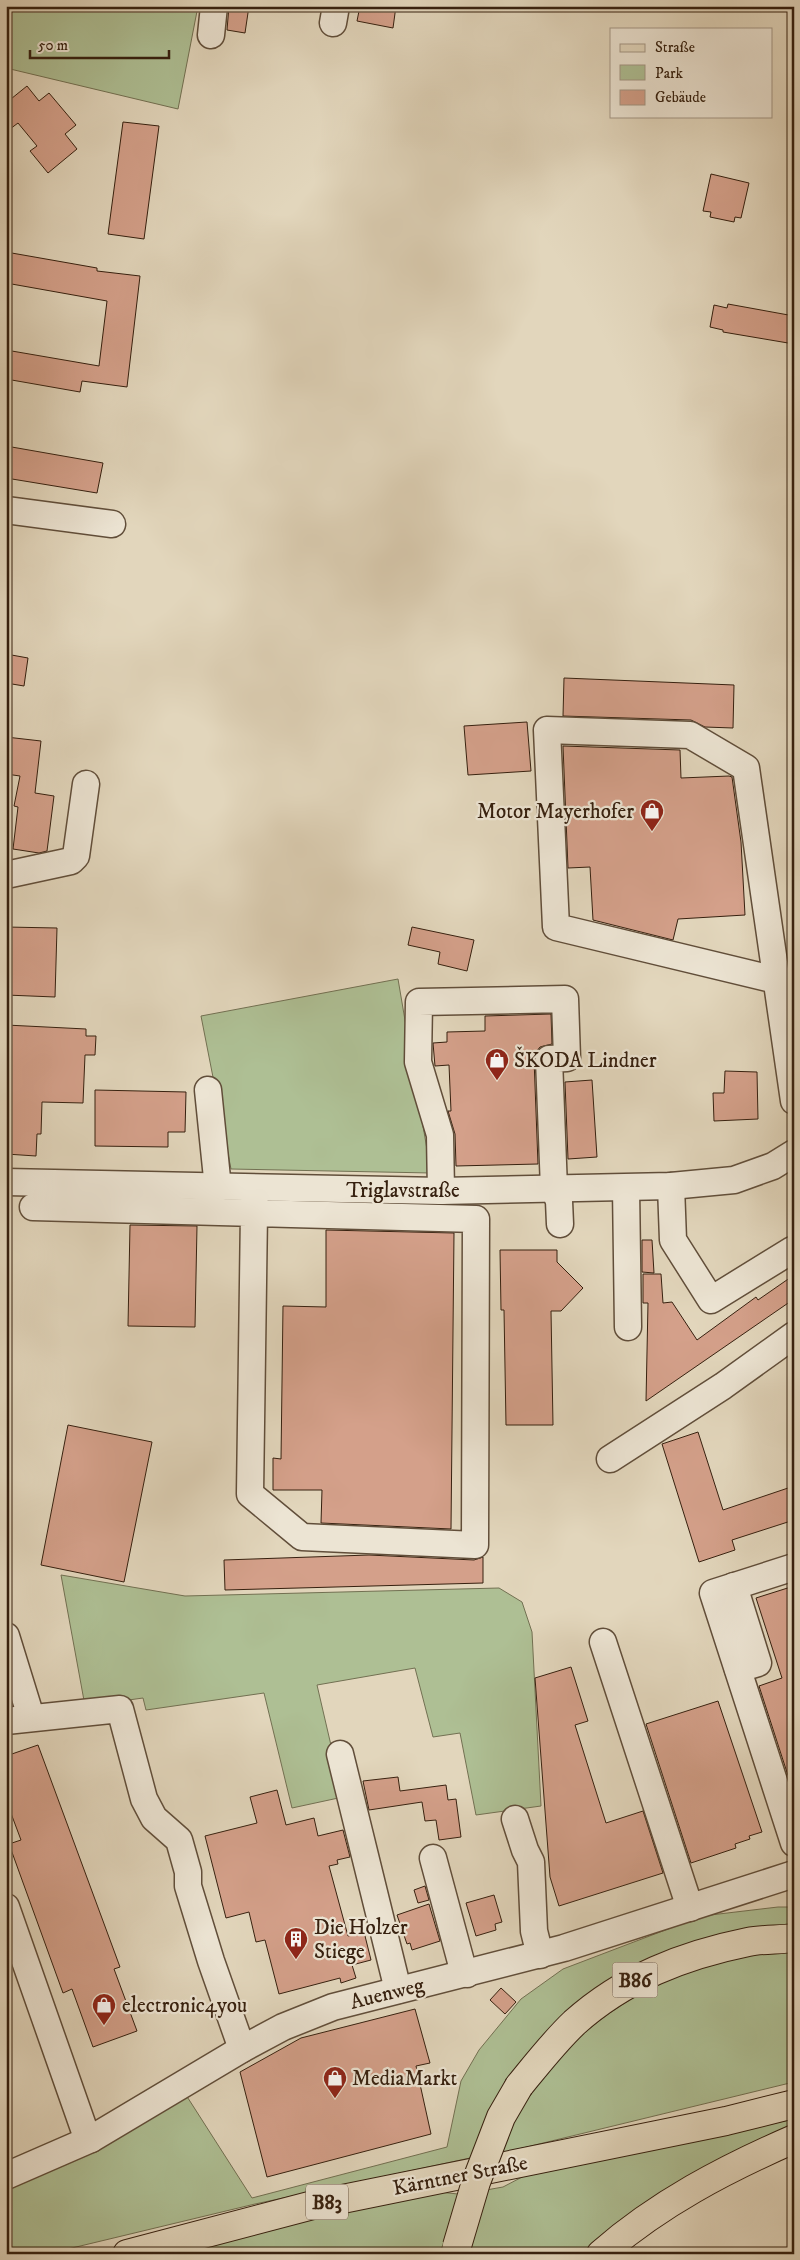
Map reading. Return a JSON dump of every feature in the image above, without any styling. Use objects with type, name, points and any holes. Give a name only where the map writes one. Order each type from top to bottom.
[{"type":"main road","name":"B86","points":[[456,2250],[476,2182],[501,2117],[519,2086],[574,2022],[614,1992],[655,1969],[694,1954],[751,1941],[791,1939]]},
{"type":"main road","points":[[726,2121],[747,2100],[794,2089]]},
{"type":"main road","name":"Kärntner Straße","points":[[127,2254],[313,2205],[726,2121],[794,2104]]},
{"type":"main road","points":[[601,2254],[621,2236],[661,2208],[708,2180],[794,2139]]},
{"type":"street","points":[[211,35],[214,6]]},
{"type":"street","points":[[6,510],[112,524]]},
{"type":"street","points":[[776,980],[556,927],[547,730],[690,735],[746,768],[794,1101]]},
{"type":"street","points":[[6,875],[71,861],[76,856],[86,784]]},
{"type":"street","points":[[441,1191],[440,1135],[418,1062],[419,1002],[565,1000],[567,1058],[549,1059],[554,1189],[559,1201],[560,1224]]},
{"type":"street","points":[[208,1090],[218,1188]]},
{"type":"street","name":"Triglavstraße","points":[[6,1182],[218,1188],[255,1200],[441,1191],[626,1188],[734,1180],[767,1169],[794,1153]]},
{"type":"street","points":[[671,1186],[673,1240],[711,1300],[792,1250]]},
{"type":"street","points":[[626,1188],[628,1327]]},
{"type":"street","points":[[33,1207],[255,1200],[476,1218],[476,1545],[302,1537],[250,1494],[255,1200]]},
{"type":"street","points":[[610,1459],[723,1386],[794,1335]]},
{"type":"street","points":[[794,1567],[713,1593],[794,1843]]},
{"type":"street","points":[[6,1636],[19,1719],[120,1709],[144,1799],[154,1818],[179,1840],[188,1872],[188,1886],[211,1962],[242,2049]]},
{"type":"street","points":[[603,1642],[690,1908]]},
{"type":"street","points":[[340,1754],[398,1990]]},
{"type":"street","points":[[515,1818],[525,1850],[531,1862],[534,1931],[540,1955]]},
{"type":"street","points":[[433,1858],[461,1962],[466,1974]]},
{"type":"street","name":"Auenweg","points":[[6,2176],[91,2139],[242,2049],[283,2027],[333,2007],[540,1955],[794,1874]]},
{"type":"street","points":[[6,1907],[84,2129],[91,2139]]},
{"type":"green space","points":[[6,6],[198,6],[178,109],[6,68]]},
{"type":"green space","points":[[398,979],[431,1173],[231,1169],[201,1016]]},
{"type":"green space","points":[[61,1575],[185,1596],[499,1588],[522,1602],[532,1632],[541,1806],[476,1815],[460,1733],[433,1737],[415,1668],[317,1685],[343,1797],[292,1808],[264,1693],[146,1710],[143,1698],[85,1706]]},
{"type":"green space","points":[[778,1907],[794,1907],[794,1926],[628,1969],[591,1992],[551,2027],[521,2061],[497,2097],[470,2158],[255,2204],[47,2254],[6,2254],[6,2190],[82,2155],[186,2095],[252,2198],[447,2147],[461,2081],[479,2050],[521,1999],[563,1969],[702,1916]]},
{"type":"green space","points":[[794,1952],[794,2082],[498,2154],[524,2103],[543,2075],[585,2032],[609,2013],[662,1982],[719,1961],[748,1955]]},
{"type":"green space","points":[[794,2119],[794,2128],[592,2246],[584,2254],[469,2254],[486,2190],[503,2187],[524,2176]]},
{"type":"green space","points":[[439,2192],[458,2194],[440,2254],[168,2254],[230,2237]]},
{"type":"building","points":[[229,6],[249,6],[245,33],[227,30]]},
{"type":"building","points":[[360,6],[396,6],[393,28],[357,21]]},
{"type":"building","points":[[27,86],[39,101],[49,93],[76,125],[65,134],[77,149],[48,173],[30,151],[37,146],[18,123],[6,132],[6,103]]},
{"type":"building","points":[[123,122],[159,126],[144,239],[108,234]]},
{"type":"building","points":[[711,174],[749,183],[741,218],[735,217],[734,222],[710,217],[711,212],[703,211]]},
{"type":"building","points":[[6,252],[97,268],[97,271],[140,276],[127,387],[82,381],[80,392],[6,379],[6,350],[99,366],[107,301],[6,283]]},
{"type":"building","points":[[728,304],[794,316],[794,344],[723,332],[723,330],[710,327],[714,305],[727,308]]},
{"type":"building","points":[[6,446],[103,463],[97,493],[6,478]]},
{"type":"building","points":[[6,654],[28,658],[24,686],[6,683]]},
{"type":"building","points":[[564,678],[734,685],[733,728],[705,727],[691,720],[563,716]]},
{"type":"building","points":[[527,722],[531,771],[468,775],[464,726]]},
{"type":"building","points":[[6,737],[41,741],[35,793],[54,796],[47,851],[39,853],[13,849],[18,807],[14,806],[20,776],[6,774]]},
{"type":"building","name":"Motor Mayerhofer","points":[[563,746],[680,750],[681,778],[732,777],[741,842],[745,915],[678,919],[673,940],[593,920],[590,867],[568,868]]},
{"type":"building","points":[[6,927],[57,928],[55,997],[6,995]]},
{"type":"building","points":[[412,927],[474,940],[467,971],[438,964],[440,952],[408,945]]},
{"type":"building","name":"ŠKODA Lindner","points":[[551,1014],[552,1044],[540,1047],[534,1059],[538,1164],[456,1166],[455,1134],[448,1111],[451,1111],[449,1065],[435,1066],[433,1043],[447,1042],[447,1032],[485,1031],[485,1016]]},
{"type":"building","points":[[6,1025],[86,1029],[86,1036],[96,1036],[95,1055],[85,1055],[83,1103],[42,1102],[41,1134],[37,1134],[36,1156],[6,1154]]},
{"type":"building","points":[[725,1071],[757,1072],[758,1119],[714,1121],[713,1093],[724,1093]]},
{"type":"building","points":[[592,1080],[597,1157],[568,1159],[565,1082]]},
{"type":"building","points":[[95,1090],[186,1092],[185,1132],[168,1132],[168,1147],[95,1146]]},
{"type":"building","points":[[130,1225],[197,1226],[195,1327],[128,1326]]},
{"type":"building","points":[[326,1230],[454,1233],[451,1529],[321,1523],[322,1490],[273,1490],[273,1458],[281,1459],[283,1306],[326,1307]]},
{"type":"building","points":[[642,1240],[652,1240],[654,1273],[642,1272]]},
{"type":"building","points":[[500,1250],[557,1250],[557,1262],[583,1288],[561,1311],[551,1311],[553,1425],[506,1425],[504,1310],[501,1310]]},
{"type":"building","points":[[643,1274],[661,1274],[663,1303],[672,1302],[697,1340],[756,1297],[758,1300],[794,1275],[794,1299],[646,1401],[648,1303],[643,1303]]},
{"type":"building","points":[[68,1425],[152,1442],[124,1582],[41,1565]]},
{"type":"building","points":[[698,1432],[723,1510],[794,1486],[794,1520],[732,1540],[735,1550],[699,1562],[662,1444]]},
{"type":"building","points":[[369,1555],[474,1560],[483,1557],[483,1583],[225,1590],[224,1560]]},
{"type":"building","points":[[794,1586],[794,1794],[759,1686],[782,1678],[756,1598]]},
{"type":"building","points":[[571,1667],[588,1721],[575,1725],[606,1823],[643,1811],[663,1873],[559,1906],[550,1877],[535,1678]]},
{"type":"building","points":[[718,1701],[762,1832],[749,1836],[750,1839],[735,1844],[736,1848],[691,1863],[646,1724]]},
{"type":"building","points":[[38,1745],[120,1967],[114,1969],[137,2031],[93,2047],[72,1989],[63,1993],[9,1844],[21,1840],[6,1800],[6,1756]]},
{"type":"building","points":[[398,1777],[400,1791],[446,1785],[448,1800],[456,1799],[461,1837],[439,1840],[436,1820],[425,1821],[422,1802],[369,1810],[363,1781]]},
{"type":"building","points":[[277,1790],[286,1825],[314,1818],[318,1836],[343,1830],[350,1857],[337,1860],[338,1864],[329,1866],[348,1936],[364,1932],[371,1960],[352,1965],[356,1978],[341,1983],[340,1978],[279,1994],[265,1940],[256,1942],[249,1912],[226,1918],[205,1836],[257,1823],[250,1797]]},
{"type":"building","points":[[425,1886],[429,1900],[418,1903],[414,1890]]},
{"type":"building","points":[[494,1895],[502,1922],[495,1924],[496,1930],[476,1936],[466,1903]]},
{"type":"building","points":[[429,1904],[440,1941],[412,1950],[410,1943],[407,1944],[397,1915]]},
{"type":"building","points":[[501,1988],[516,2002],[505,2014],[490,2000]]},
{"type":"building","name":"MediaMarkt","points":[[415,2009],[430,2063],[416,2066],[431,2134],[267,2177],[240,2072],[301,2038]]},
{"type":"place","name":"Motor Mayerhofer","points":[[652,832]]},
{"type":"place","name":"ŠKODA Lindner","points":[[497,1081]]},
{"type":"place","name":"Die Holzer Stiege","points":[[296,1960]]},
{"type":"place","name":"electronic4you","points":[[104,2026]]},
{"type":"place","name":"MediaMarkt","points":[[335,2099]]}]
